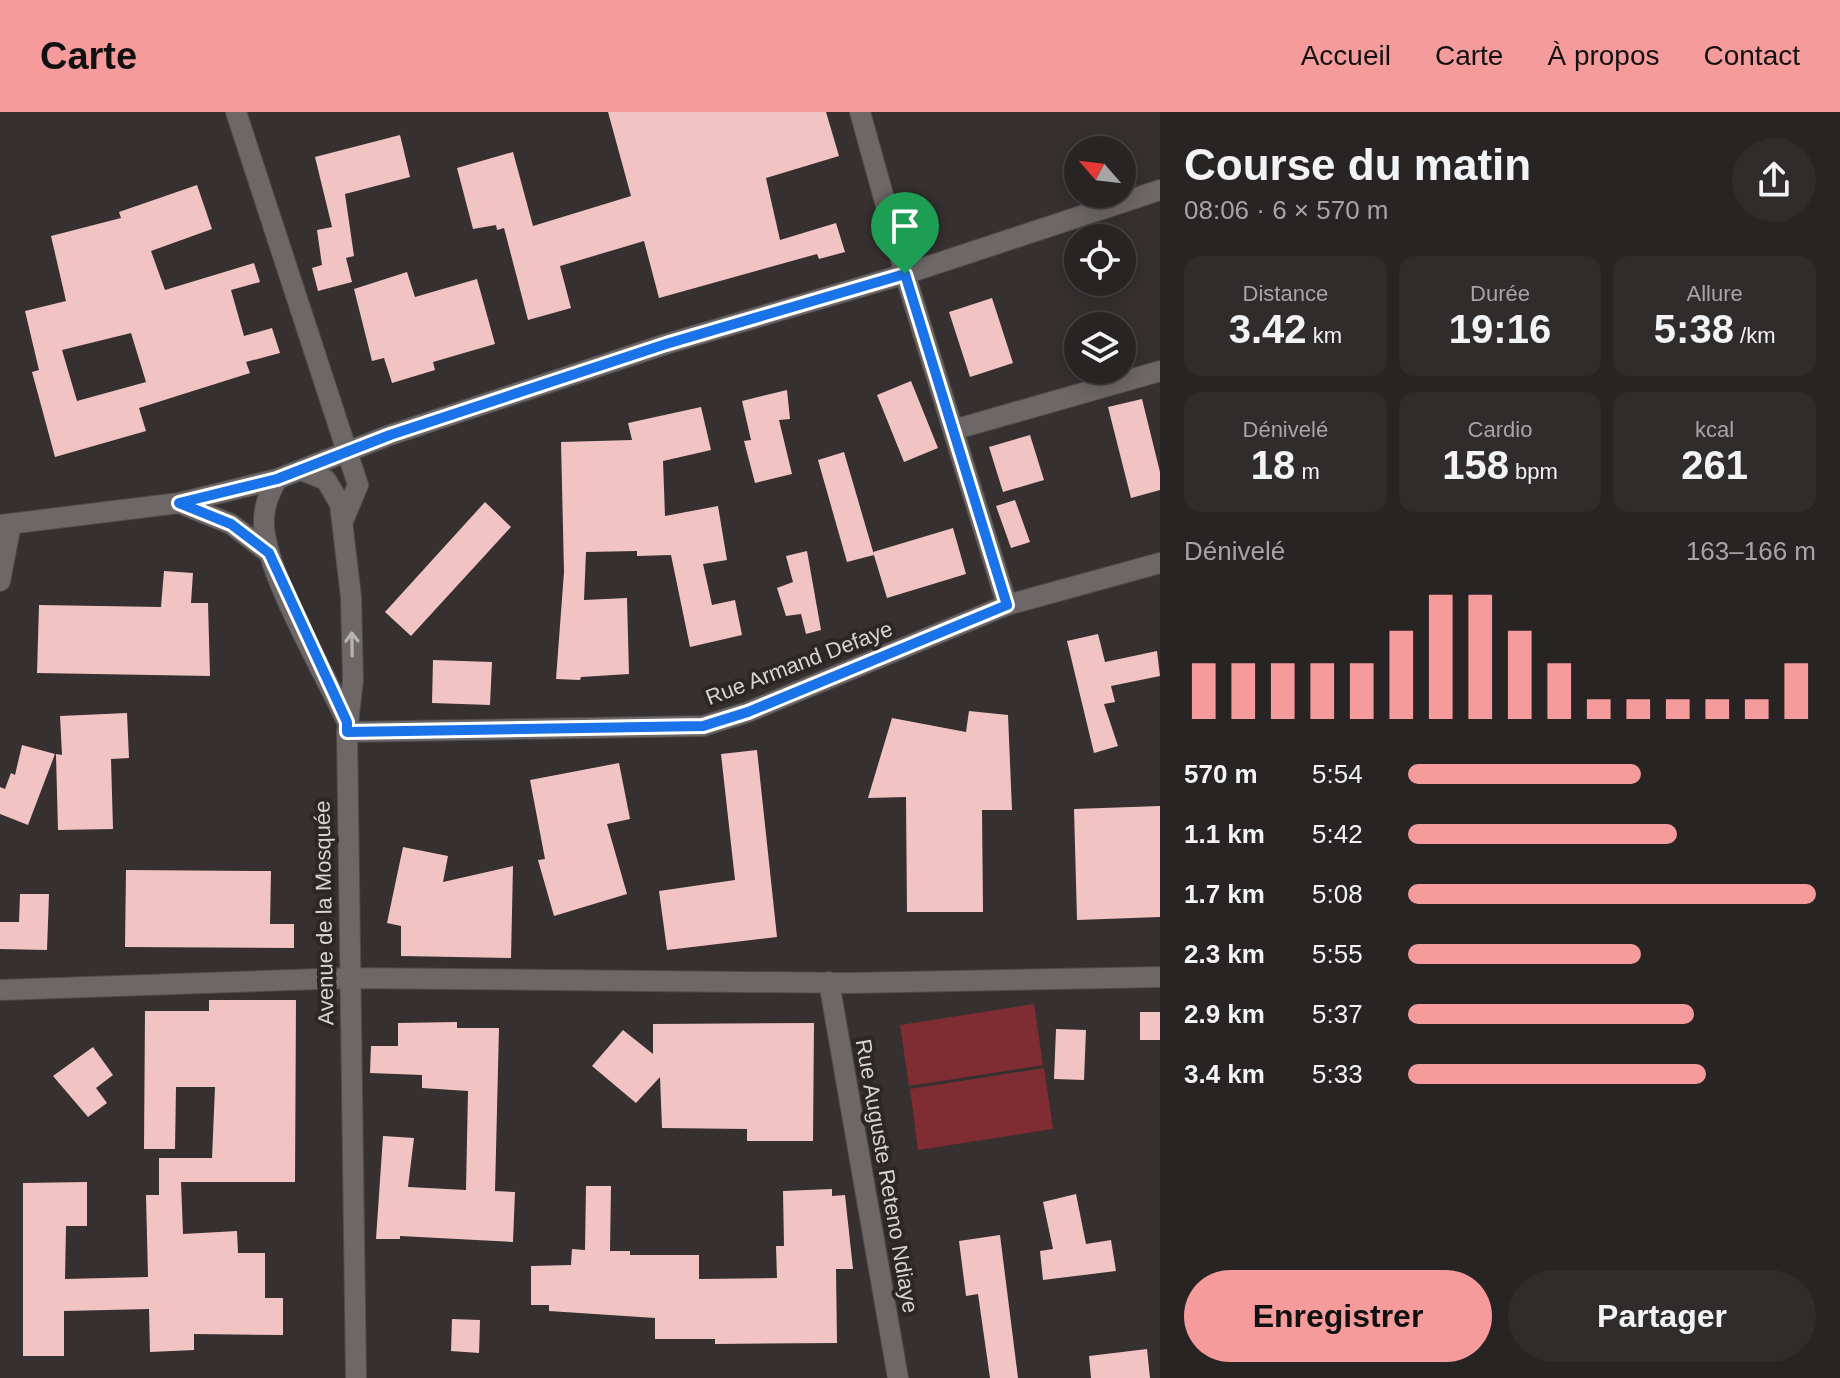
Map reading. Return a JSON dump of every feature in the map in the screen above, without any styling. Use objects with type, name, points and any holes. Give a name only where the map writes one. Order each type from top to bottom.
[{"type":"street","points":[[236,112],[344,452],[358,485],[343,522]]},
{"type":"street","points":[[860,112],[905,274],[1007,605]]},
{"type":"street","points":[[0,581],[6,525],[179,503],[277,479],[344,452],[666,344],[905,274],[1160,190]]},
{"type":"street","points":[[953,430],[1160,371]]},
{"type":"street","name":"Avenue de la Mosquée","points":[[301,470],[318,475],[333,488],[343,522],[351,597],[353,666],[347,727],[356,1378]]},
{"type":"street","points":[[277,479],[267,498],[264,516],[269,553],[347,727]]},
{"type":"street","points":[[179,503],[231,524],[269,553]]},
{"type":"street","name":"Rue Armand Defaye","points":[[347,727],[703,726],[748,712],[1007,605],[1160,563]]},
{"type":"street","points":[[0,990],[349,978],[829,982],[1160,977]]},
{"type":"street","name":"Rue Auguste Reteno Ndiaye","points":[[829,982],[898,1378]]},
{"type":"shaded area","points":[[1034,1004],[1043,1065],[909,1086],[900,1025]]},
{"type":"shaded area","points":[[1044,1068],[1053,1129],[918,1150],[910,1089]]},
{"type":"building","points":[[608,112],[826,112],[839,156],[766,178],[780,240],[836,223],[845,252],[819,259],[817,254],[659,298],[644,241],[560,266],[571,308],[528,320],[504,228],[497,230],[496,225],[473,229],[457,168],[513,152],[533,226],[631,196]]},
{"type":"building","points":[[400,135],[410,177],[345,194],[354,256],[346,258],[352,282],[318,291],[312,268],[322,265],[317,230],[332,227],[315,157]]},
{"type":"building","points":[[197,185],[212,229],[151,251],[165,290],[254,263],[260,282],[231,290],[244,336],[272,328],[280,353],[246,362],[250,373],[139,408],[146,431],[55,457],[32,372],[39,370],[25,311],[66,301],[51,236],[121,218],[119,212]],"holes":[[[131,333],[146,382],[77,401],[62,350]]]},
{"type":"building","points":[[407,272],[415,297],[477,279],[495,344],[433,362],[435,370],[392,383],[384,358],[372,361],[354,289]]},
{"type":"building","points":[[992,298],[1013,363],[970,377],[949,312]]},
{"type":"building","points":[[911,381],[938,448],[904,462],[877,395]]},
{"type":"building","points":[[787,390],[790,419],[779,420],[792,474],[755,483],[744,441],[751,440],[742,401]]},
{"type":"building","points":[[1142,399],[1160,472],[1160,490],[1131,498],[1108,407]]},
{"type":"building","points":[[701,407],[711,450],[663,461],[665,516],[718,506],[727,560],[703,564],[712,605],[735,600],[742,635],[690,647],[671,555],[637,556],[637,551],[586,552],[584,600],[627,598],[629,674],[581,677],[580,680],[556,679],[564,572],[561,442],[632,440],[628,423]]},
{"type":"building","points":[[1030,435],[1044,480],[1003,492],[989,447]]},
{"type":"building","points":[[844,452],[874,555],[847,562],[818,460]]},
{"type":"building","points":[[1015,500],[1030,542],[1011,548],[996,506]]},
{"type":"building","points":[[485,502],[511,527],[411,636],[385,612]]},
{"type":"building","points":[[953,528],[966,574],[887,598],[873,552]]},
{"type":"building","points":[[807,551],[821,630],[806,634],[801,614],[786,616],[777,588],[793,582],[786,556]]},
{"type":"building","points":[[164,571],[193,573],[191,603],[208,603],[210,676],[37,673],[39,605],[161,607]]},
{"type":"building","points":[[1098,634],[1105,662],[1157,651],[1160,676],[1111,686],[1115,702],[1104,704],[1118,746],[1094,753],[1067,641]]},
{"type":"building","points":[[433,660],[492,662],[490,705],[432,703]]},
{"type":"building","points":[[969,711],[1008,715],[1012,810],[982,810],[983,912],[907,912],[906,797],[868,798],[892,718],[966,732]]},
{"type":"building","points":[[127,713],[129,758],[111,759],[113,829],[58,830],[56,754],[62,755],[60,716]]},
{"type":"building","points":[[22,745],[55,754],[28,825],[0,814],[0,787],[5,789],[11,773],[15,775]]},
{"type":"building","points":[[757,750],[777,937],[667,950],[659,891],[735,880],[721,754]]},
{"type":"building","points":[[619,763],[630,819],[607,824],[627,894],[554,916],[538,860],[545,859],[530,780]]},
{"type":"building","points":[[1160,806],[1160,917],[1077,920],[1074,809]]},
{"type":"building","points":[[403,847],[448,856],[443,882],[513,866],[511,958],[401,956],[401,926],[387,923]]},
{"type":"building","points":[[126,870],[271,871],[270,924],[294,924],[294,948],[125,947]]},
{"type":"building","points":[[20,894],[49,894],[47,950],[0,949],[0,922],[19,922]]},
{"type":"building","points":[[209,1000],[296,1000],[295,1182],[181,1182],[183,1234],[237,1231],[238,1253],[265,1253],[265,1298],[283,1298],[283,1335],[194,1334],[194,1350],[150,1352],[149,1309],[64,1311],[64,1356],[23,1356],[23,1183],[87,1182],[87,1226],[66,1226],[65,1279],[148,1277],[146,1195],[159,1195],[159,1158],[212,1158],[215,1087],[176,1087],[175,1149],[144,1149],[145,1011],[209,1011]]},
{"type":"building","points":[[1140,1012],[1160,1012],[1160,1040],[1140,1040]]},
{"type":"building","points":[[457,1022],[457,1028],[499,1028],[495,1191],[515,1192],[513,1242],[400,1236],[400,1239],[376,1239],[383,1136],[414,1138],[408,1187],[466,1190],[468,1091],[422,1088],[422,1075],[370,1073],[371,1046],[398,1046],[398,1023]]},
{"type":"building","points":[[814,1023],[813,1141],[747,1141],[747,1129],[662,1128],[660,1077],[636,1103],[592,1066],[623,1030],[653,1054],[653,1024]]},
{"type":"building","points":[[1056,1029],[1086,1030],[1084,1080],[1054,1079]]},
{"type":"building","points":[[93,1047],[113,1075],[96,1088],[107,1103],[88,1117],[53,1076]]},
{"type":"building","points":[[586,1186],[611,1186],[610,1251],[630,1251],[630,1255],[699,1255],[699,1279],[777,1278],[776,1246],[784,1246],[783,1191],[832,1189],[832,1196],[845,1195],[853,1269],[836,1269],[837,1343],[715,1344],[715,1339],[655,1339],[655,1318],[549,1311],[549,1305],[531,1305],[531,1266],[571,1265],[572,1249],[585,1250]]},
{"type":"building","points":[[1076,1194],[1086,1244],[1111,1240],[1116,1271],[1043,1280],[1040,1251],[1053,1249],[1043,1202]]},
{"type":"building","points":[[1000,1235],[1018,1378],[990,1378],[978,1294],[966,1296],[959,1241]]},
{"type":"building","points":[[452,1319],[480,1320],[479,1353],[451,1351]]},
{"type":"building","points":[[1147,1349],[1150,1378],[1091,1378],[1089,1356]]},
{"type":"route","points":[[905,274],[1007,605],[748,712],[703,726],[347,732],[347,722],[269,553],[223,519],[179,503],[277,479],[341,452],[666,344],[905,274]]}]
